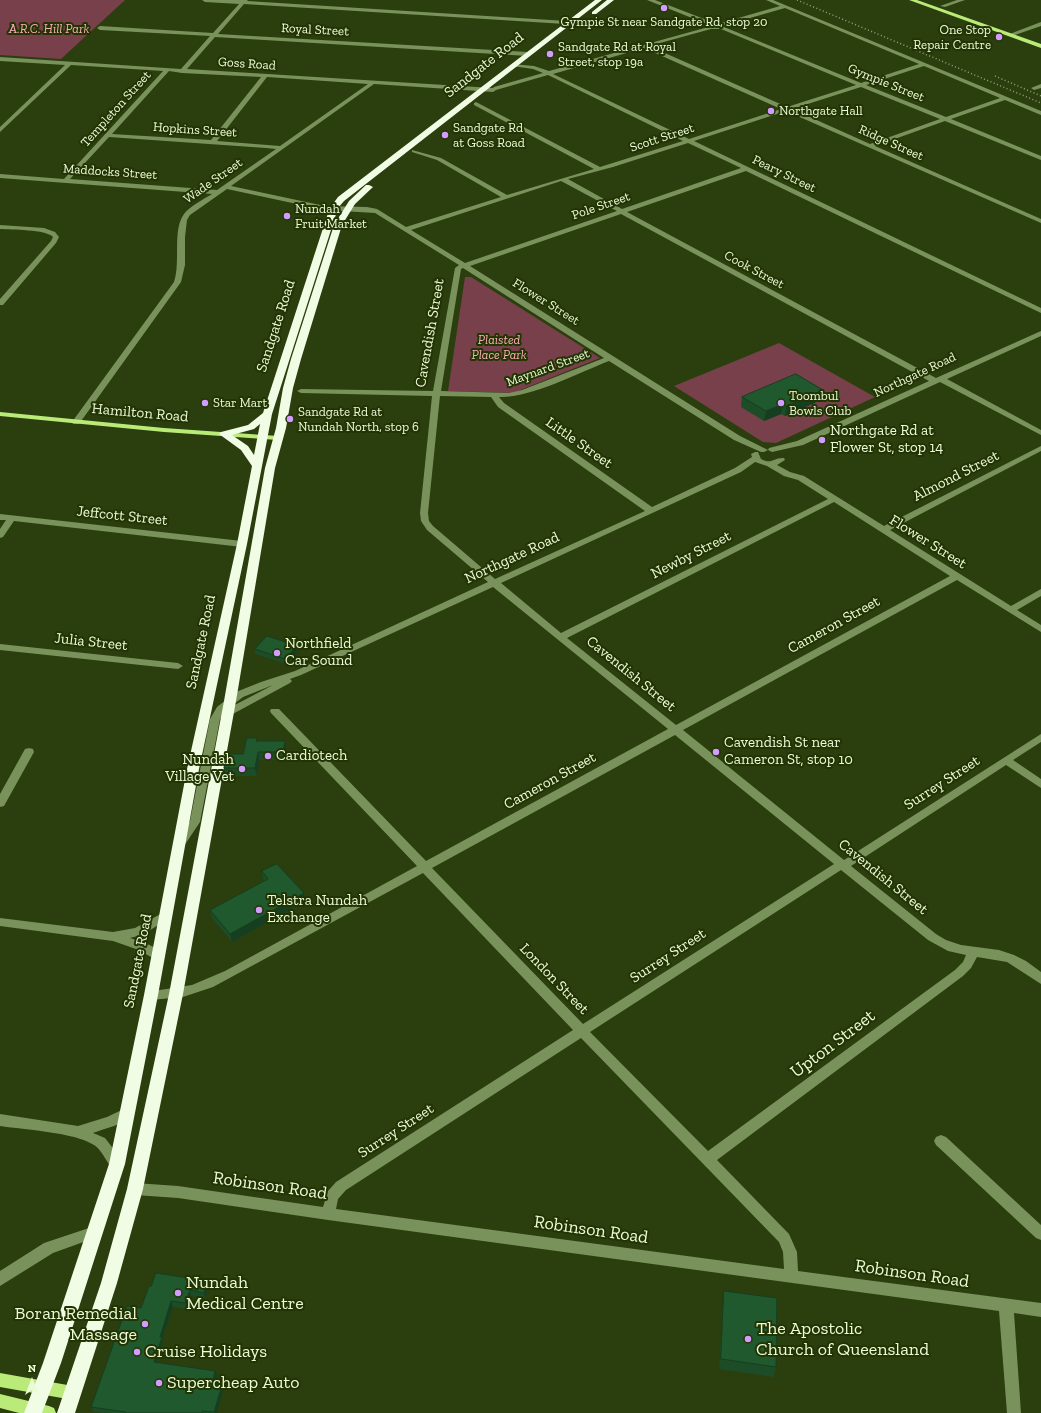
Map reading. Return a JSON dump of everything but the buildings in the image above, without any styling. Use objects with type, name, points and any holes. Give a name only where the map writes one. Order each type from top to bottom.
[{"type":"highway","name":"Sandgate Road","points":[[38,1412],[42,1387],[52,1363],[117,1164],[209,693],[242,544],[267,414],[334,208],[352,191],[599,0]]},
{"type":"highway","name":"Sandgate Road","points":[[66,1413],[109,1283],[135,1189],[176,994],[229,707],[270,468],[298,351],[338,225],[348,208],[364,191],[611,0]]},
{"type":"highway","points":[[224,434],[251,427],[257,424],[267,414]]},
{"type":"highway","points":[[224,434],[245,448],[257,466]]},
{"type":"main road","points":[[912,0],[1041,46]]},
{"type":"main road","points":[[926,0],[1041,41]]},
{"type":"main road","name":"Hamilton Road","points":[[0,414],[76,422],[278,438]]},
{"type":"main road","points":[[0,1380],[73,1393]]},
{"type":"main road","points":[[0,1401],[38,1412]]},
{"type":"street","points":[[205,0],[244,1],[581,23]]},
{"type":"street","points":[[650,0],[711,26],[722,26],[784,6]]},
{"type":"street","points":[[769,0],[1041,113]]},
{"type":"street","points":[[943,6],[962,0]]},
{"type":"street","points":[[182,71],[244,1]]},
{"type":"street","points":[[1010,35],[1041,24]]},
{"type":"street","name":"Goss Road","points":[[0,59],[482,90],[494,89],[711,26]]},
{"type":"street","name":"Gympie Street","points":[[722,26],[861,85],[1041,158]]},
{"type":"street","name":"Royal Street","points":[[100,28],[528,54]]},
{"type":"street","name":"Ridge Street","points":[[644,46],[786,110],[1041,221]]},
{"type":"street","points":[[0,130],[69,64]]},
{"type":"street","name":"Scott Street","points":[[406,229],[562,179],[599,170],[925,64]]},
{"type":"street","name":"Peary Street","points":[[514,65],[534,68],[548,73],[1041,311]]},
{"type":"street","name":"Templeton Street","points":[[65,181],[167,70]]},
{"type":"street","points":[[213,142],[265,76]]},
{"type":"street","name":"Wade Street","points":[[76,422],[177,282],[181,271],[182,224],[184,217],[217,192],[367,88],[372,83]]},
{"type":"street","points":[[1034,88],[1041,86]]},
{"type":"street","points":[[869,146],[1006,98]]},
{"type":"street","points":[[476,104],[595,166],[599,170]]},
{"type":"street","name":"Hopkins Street","points":[[107,135],[281,148]]},
{"type":"street","points":[[414,151],[439,159],[506,197]]},
{"type":"street","name":"Pole Street","points":[[464,266],[745,169]]},
{"type":"street","name":"Maddocks Street","points":[[0,176],[217,192]]},
{"type":"street","name":"Cook Street","points":[[562,179],[621,212],[1041,433]]},
{"type":"street","points":[[225,187],[325,208],[334,208]]},
{"type":"street","name":"Flower Street","points":[[334,208],[374,210],[406,229],[737,438],[768,450],[781,458],[801,478],[1041,629]]},
{"type":"street","points":[[0,227],[44,230],[53,233],[56,237],[54,242],[0,303]]},
{"type":"street","name":"Cavendish Street","points":[[464,266],[459,267],[458,270],[436,394],[424,513],[425,521],[430,528],[560,637],[942,944],[954,949],[1011,958],[1041,979]]},
{"type":"street","name":"Northgate Road","points":[[738,470],[755,456],[768,450],[800,443],[1041,333]]},
{"type":"street","name":"Maynard Street","points":[[301,391],[509,396],[521,393],[610,358]]},
{"type":"street","name":"Little Street","points":[[494,396],[501,405],[651,511]]},
{"type":"street","name":"Flower Street","points":[[737,438],[748,450],[767,464],[787,474],[801,478]]},
{"type":"street","name":"Northgate Road","points":[[180,844],[195,822],[215,718],[218,713],[283,683],[298,673],[738,470],[776,463],[800,443]]},
{"type":"street","name":"Almond Street","points":[[883,530],[1041,448]]},
{"type":"street","name":"Newby Street","points":[[560,637],[834,499]]},
{"type":"street","name":"Jeffcott Street","points":[[0,517],[242,544]]},
{"type":"street","points":[[0,536],[12,518]]},
{"type":"street","name":"Cameron Street","points":[[151,995],[176,994],[200,988],[229,974],[957,576]]},
{"type":"street","points":[[1010,610],[1041,592]]},
{"type":"street","name":"Julia Street","points":[[0,647],[178,666]]},
{"type":"street","name":"London Street","points":[[275,711],[581,1030],[708,1159],[788,1244],[791,1254],[791,1276]]},
{"type":"street","name":"Surrey Street","points":[[328,1214],[332,1196],[336,1190],[581,1030],[833,869],[851,861],[1041,737]]},
{"type":"street","points":[[0,803],[29,752]]},
{"type":"street","points":[[1006,760],[1041,784]]},
{"type":"street","points":[[113,937],[138,932],[166,915]]},
{"type":"street","points":[[0,922],[113,937],[140,946],[158,956]]},
{"type":"street","name":"Upton Street","points":[[708,1159],[959,973],[967,965],[974,952]]},
{"type":"street","points":[[78,1132],[128,1113]]},
{"type":"street","points":[[0,1120],[78,1132],[100,1142],[117,1164]]},
{"type":"street","points":[[941,1141],[1041,1234]]},
{"type":"street","name":"Robinson Road","points":[[135,1189],[178,1192],[328,1214],[1041,1310]]},
{"type":"street","points":[[0,1279],[49,1248],[95,1232]]},
{"type":"street","points":[[1006,1306],[1014,1413]]},
{"type":"green space","name":"A.R.C. Hill Park","points":[[0,0],[125,0],[61,59],[0,55]]},
{"type":"green space","name":"Plaisted Place Park","points":[[465,277],[471,277],[600,358],[513,393],[448,391]]},
{"type":"green space","points":[[779,343],[875,397],[776,443],[763,442],[674,386]]},
{"type":"railway","points":[[797,0],[1041,103]]},
{"type":"railway","points":[[995,76],[1041,96]]},
{"type":"place","name":"Gympie St near Sandgate Rd, stop 20","points":[[664,8]]},
{"type":"place","name":"One Stop Repair Centre","points":[[999,37]]},
{"type":"place","name":"Sandgate Rd at Royal Street, stop 19a","points":[[550,54]]},
{"type":"place","name":"Northgate Hall","points":[[771,111]]},
{"type":"place","name":"Sandgate Rd at Goss Road","points":[[445,135]]},
{"type":"place","name":"Nundah Fruit Market","points":[[287,216]]},
{"type":"place","name":"Star Mart","points":[[205,403]]},
{"type":"place","name":"Toombul Bowls Club","points":[[781,403]]},
{"type":"place","name":"Sandgate Rd at Nundah North, stop 6","points":[[290,419]]},
{"type":"place","name":"Northgate Rd at Flower St, stop 14","points":[[822,440]]},
{"type":"place","name":"Northfield Car Sound","points":[[277,653]]},
{"type":"place","name":"Cavendish St near Cameron St, stop 10","points":[[716,752]]},
{"type":"place","name":"Cardiotech","points":[[268,756]]},
{"type":"place","name":"Nundah Village Vet","points":[[242,769]]},
{"type":"place","name":"Telstra Nundah Exchange","points":[[259,910]]},
{"type":"place","name":"Nundah Medical Centre","points":[[178,1293]]},
{"type":"place","name":"Boran Remedial Massage","points":[[145,1324]]},
{"type":"place","name":"The Apostolic Church of Queensland","points":[[748,1339]]},
{"type":"place","name":"Cruise Holidays","points":[[137,1352]]},
{"type":"place","name":"Supercheap Auto","points":[[159,1383]]}]
